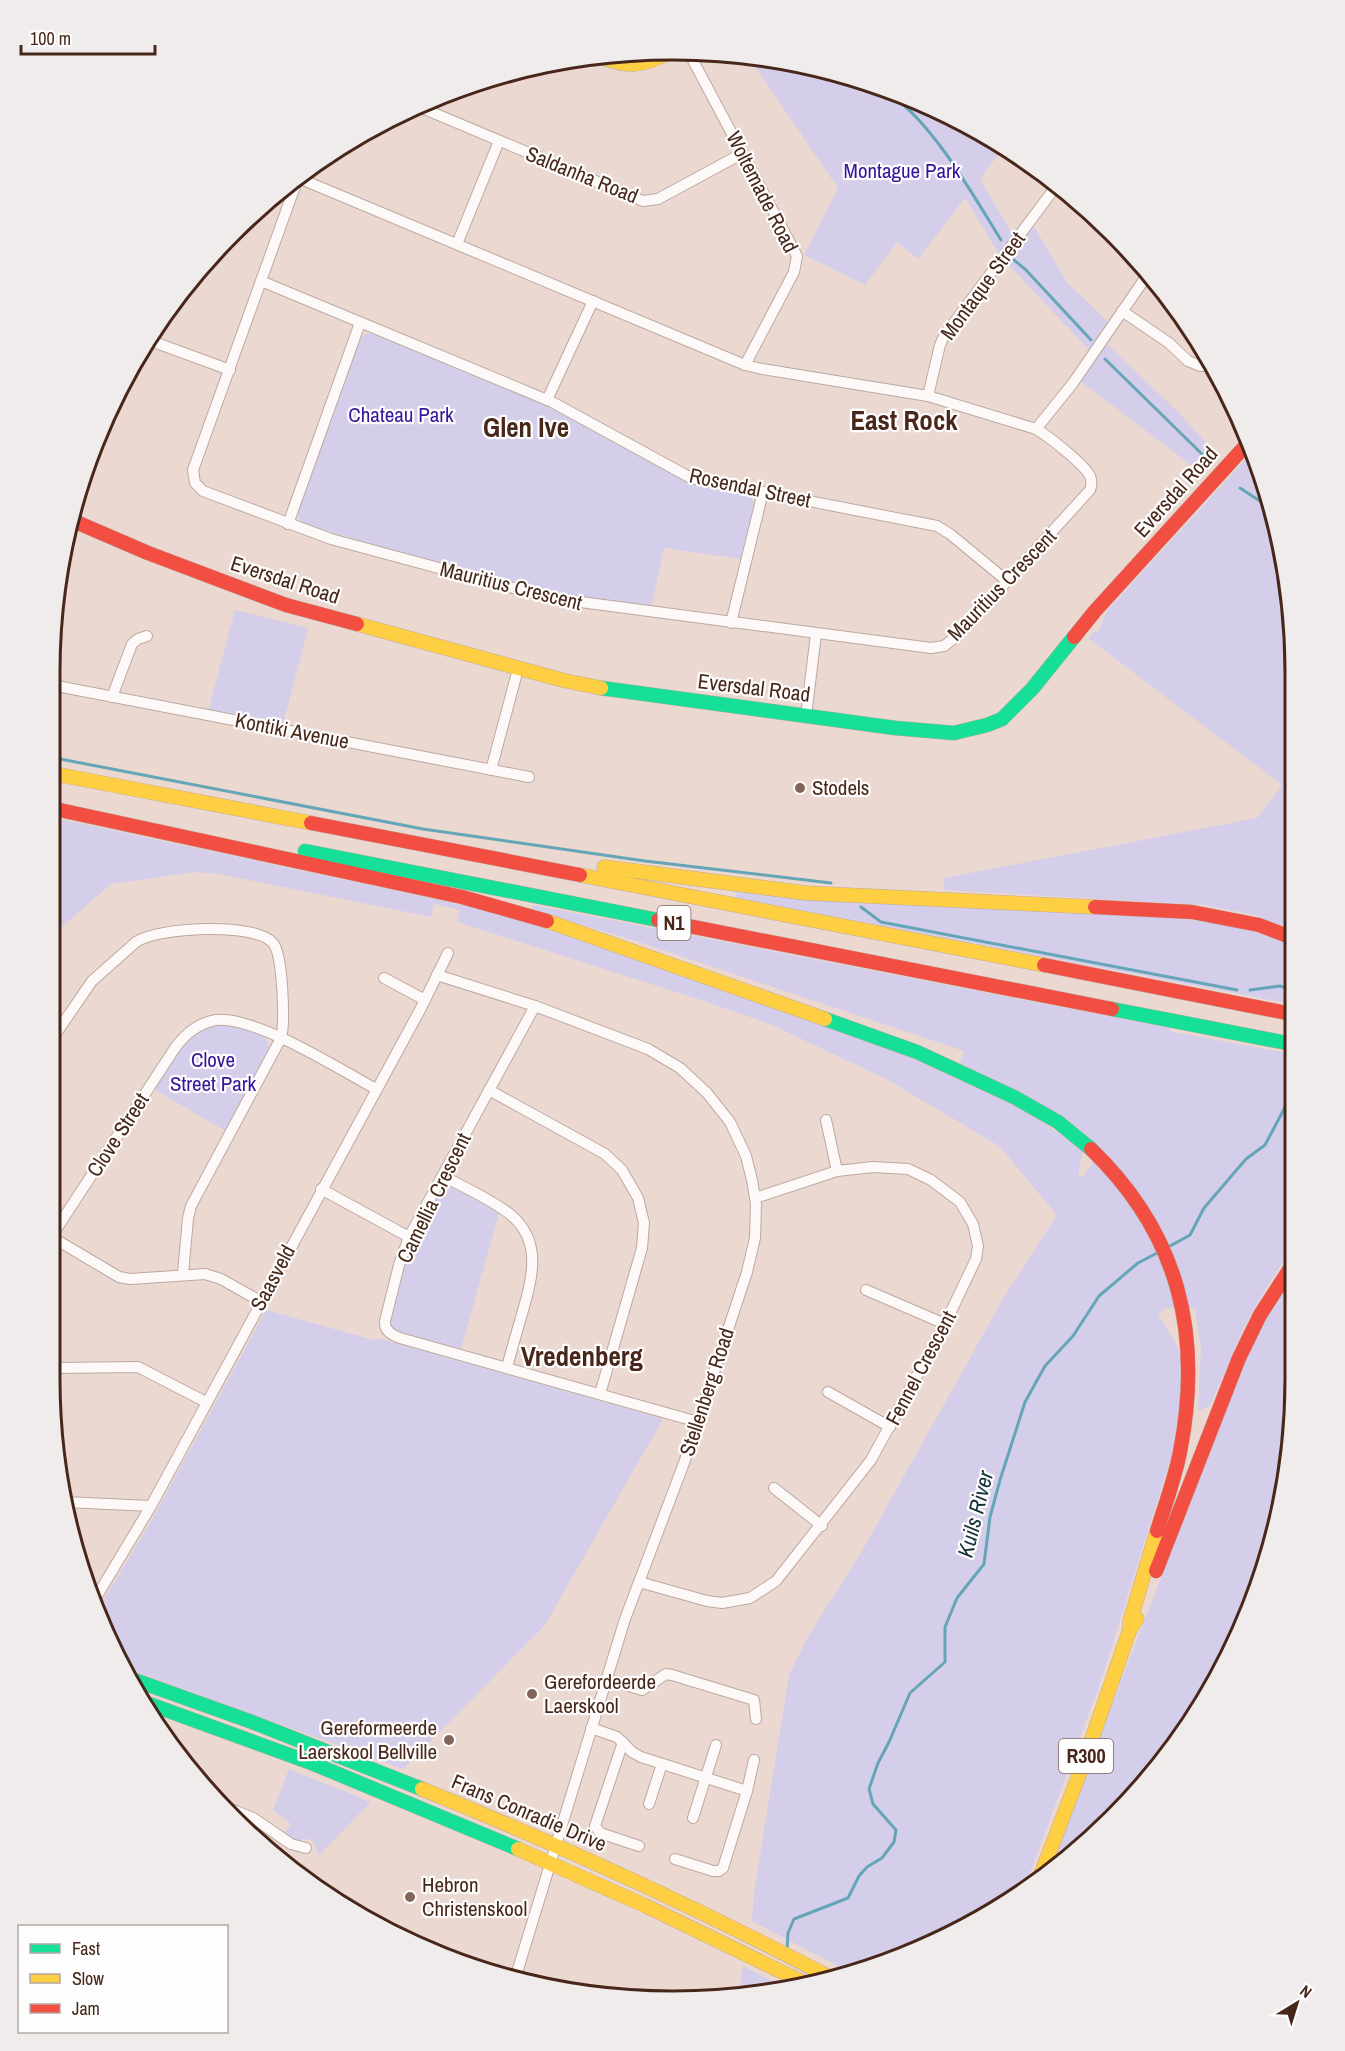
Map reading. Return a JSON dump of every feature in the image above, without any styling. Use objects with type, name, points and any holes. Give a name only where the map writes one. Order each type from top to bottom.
[{"type":"main road","points":[[615,63],[636,66],[655,60]]},
{"type":"main road","name":"Eversdal Road","points":[[77,532],[148,553],[286,605],[590,687],[895,728],[954,733],[980,728],[1002,719],[1032,689],[1095,611],[1242,449]]},
{"type":"main road","name":"Eversdal Road","points":[[79,523],[148,553]]},
{"type":"main road","name":"N1","points":[[60,775],[1285,1013]]},
{"type":"main road","name":"N1","points":[[60,803],[1285,1043]]},
{"type":"main road","points":[[60,810],[462,897],[553,923],[859,1031],[952,1067],[1014,1096],[1058,1122],[1111,1168],[1134,1198],[1164,1247],[1183,1307],[1190,1351],[1189,1388],[1180,1453],[1130,1621],[1130,1629]]},
{"type":"main road","points":[[434,846],[806,892],[1192,912],[1259,925],[1285,935]]},
{"type":"main road","points":[[1130,1629],[1138,1616],[1239,1358],[1260,1315],[1285,1276]]},
{"type":"main road","name":"R300","points":[[1045,1864],[1084,1762],[1130,1629]]},
{"type":"main road","name":"Frans Conradie Drive","points":[[140,1682],[384,1774],[555,1846],[820,1972]]},
{"type":"main road","name":"Frans Conradie Drive","points":[[155,1706],[247,1738],[449,1818],[636,1901],[795,1978]]},
{"type":"street","name":"Woltemade Road","points":[[693,61],[794,248],[797,260],[794,272],[745,364]]},
{"type":"street","name":"Saldanha Road","points":[[429,111],[639,200],[658,199],[743,153]]},
{"type":"street","points":[[457,244],[499,141]]},
{"type":"street","name":"Mauritius Crescent","points":[[291,194],[194,470],[195,483],[203,491],[288,524],[550,598],[938,648],[957,636],[1092,487],[1087,471],[1051,438],[1036,429],[928,396],[762,369],[745,364],[307,181]]},
{"type":"street","name":"Montaque Street","points":[[928,396],[944,336],[1052,192]]},
{"type":"street","name":"Rosendal Street","points":[[261,281],[547,400],[691,478],[933,525],[950,534],[1007,581]]},
{"type":"street","points":[[1036,429],[1073,383],[1143,281]]},
{"type":"street","points":[[547,400],[593,302]]},
{"type":"street","points":[[1122,311],[1169,343],[1188,361],[1203,366]]},
{"type":"street","points":[[288,524],[360,323]]},
{"type":"street","points":[[156,343],[230,370]]},
{"type":"street","points":[[731,623],[763,492]]},
{"type":"street","points":[[806,716],[816,634]]},
{"type":"street","points":[[112,697],[132,645],[138,639],[147,636]]},
{"type":"street","points":[[491,770],[518,669]]},
{"type":"street","name":"Kontiki Avenue","points":[[60,686],[529,777]]},
{"type":"street","points":[[60,1028],[92,981],[140,939],[183,930],[207,929],[258,933],[269,939],[278,950],[284,1019],[281,1038],[191,1206],[183,1274]]},
{"type":"street","name":"Saasveld","points":[[99,1592],[151,1506],[425,1000],[448,953]]},
{"type":"street","name":"Stellenberg Road","points":[[437,975],[535,1006],[648,1049],[690,1076],[716,1102],[736,1133],[749,1168],[755,1198],[756,1227],[750,1261],[698,1422],[625,1619],[517,1971]]},
{"type":"street","points":[[384,978],[425,1000]]},
{"type":"street","name":"Camellia Crescent","points":[[535,1006],[409,1237],[399,1265],[385,1321],[387,1330],[400,1338],[698,1422]]},
{"type":"street","name":"Clove Street","points":[[60,1223],[175,1048],[191,1031],[208,1022],[230,1020],[250,1025],[281,1038],[376,1089]]},
{"type":"street","points":[[489,1090],[605,1154],[622,1170],[638,1198],[644,1223],[642,1248],[600,1394]]},
{"type":"street","points":[[826,1120],[837,1171]]},
{"type":"street","name":"Fennel Crescent","points":[[639,1582],[722,1603],[743,1600],[763,1591],[777,1581],[863,1472],[890,1427],[945,1324],[976,1259],[978,1246],[973,1224],[960,1202],[931,1180],[908,1169],[873,1167],[837,1171],[755,1198]]},
{"type":"street","points":[[442,1176],[509,1213],[520,1223],[531,1245],[534,1263],[532,1281],[507,1367]]},
{"type":"street","points":[[321,1189],[409,1237]]},
{"type":"street","points":[[60,1242],[119,1277],[130,1279],[195,1273],[210,1275],[260,1301]]},
{"type":"street","points":[[866,1290],[945,1324]]},
{"type":"street","points":[[60,1368],[138,1367],[206,1402]]},
{"type":"street","points":[[828,1392],[890,1427]]},
{"type":"street","points":[[774,1488],[822,1526]]},
{"type":"street","points":[[73,1502],[151,1506]]},
{"type":"street","points":[[606,1679],[642,1690],[666,1674],[672,1675],[754,1700],[756,1719]]},
{"type":"street","points":[[591,1728],[611,1734],[623,1742],[634,1754],[747,1791]]},
{"type":"street","points":[[623,1742],[595,1826],[600,1833],[639,1846]]},
{"type":"street","points":[[693,1818],[716,1745]]},
{"type":"street","points":[[675,1859],[713,1871],[722,1869],[747,1791],[754,1760]]},
{"type":"street","points":[[649,1804],[662,1764]]},
{"type":"street","points":[[240,1813],[253,1818],[288,1842],[306,1848]]},
{"type":"green space","name":"Montague Park","points":[[754,65],[831,81],[869,93],[943,123],[999,154],[980,179],[1013,235],[999,254],[965,198],[918,259],[897,242],[865,285],[804,255],[838,188]]},
{"type":"green space","points":[[1031,226],[1036,230],[1067,282],[1108,322],[1089,350],[1005,261]]},
{"type":"green space","name":"Chateau Park","points":[[371,333],[550,407],[684,480],[750,496],[754,506],[741,559],[664,548],[651,608],[539,592],[303,524],[298,511],[359,340],[365,334]]},
{"type":"green space","points":[[1105,342],[1178,412],[1214,451],[1196,469],[1080,381]]},
{"type":"green space","points":[[1246,459],[1264,514],[1273,553],[1284,632],[1285,926],[1254,915],[1205,905],[944,890],[944,878],[1257,818],[1282,785],[1088,638],[1094,632],[1099,631],[1106,612]]},
{"type":"green space","points":[[235,610],[308,628],[283,725],[208,711]]},
{"type":"green space","points":[[60,819],[500,913],[892,1049],[1025,1110],[1083,1150],[1078,1175],[1083,1177],[1100,1151],[959,1066],[964,1051],[636,941],[532,910],[533,905],[1170,1028],[1169,1031],[1285,1053],[1285,1259],[1244,1327],[1210,1406],[1198,1411],[1201,1348],[1195,1308],[1166,1308],[1158,1314],[1181,1353],[1180,1402],[1172,1454],[1101,1681],[1029,1876],[979,1909],[943,1928],[907,1944],[840,1967],[752,1921],[754,1892],[789,1675],[810,1633],[862,1551],[1004,1297],[1057,1215],[999,1146],[888,1080],[770,1024],[457,922],[460,910],[434,904],[431,917],[219,874],[195,872],[111,884],[60,929]]},
{"type":"green space","points":[[736,892],[1175,918],[1237,926],[1285,942],[1285,1003],[735,898]]},
{"type":"green space","name":"Clove Street Park","points":[[218,1025],[241,1027],[257,1032],[263,1036],[269,1049],[225,1131],[154,1089],[173,1059],[188,1041],[196,1034]]},
{"type":"green space","points":[[444,1183],[499,1213],[461,1349],[397,1331],[390,1326],[389,1320],[406,1257]]},
{"type":"green space","points":[[1285,1285],[1284,1419],[1280,1458],[1264,1537],[1238,1613],[1203,1685],[1182,1719],[1158,1751],[1106,1812],[1054,1857],[1247,1353]]},
{"type":"green space","points":[[266,1310],[374,1340],[382,1339],[663,1419],[545,1625],[403,1769],[135,1671],[103,1601],[153,1518]]},
{"type":"green space","points":[[289,1769],[371,1802],[319,1855],[313,1841],[307,1839],[295,1841],[284,1833],[291,1824],[273,1810]]},
{"type":"green space","points":[[743,1966],[774,1982],[752,1986],[740,1987]]},
{"type":"waterway","points":[[905,106],[952,162],[1001,240]]},
{"type":"waterway","points":[[1014,260],[1091,340]]},
{"type":"waterway","points":[[1105,359],[1205,457]]},
{"type":"waterway","points":[[1240,488],[1260,501]]},
{"type":"waterway","points":[[60,759],[423,829],[645,861],[831,883]]},
{"type":"waterway","points":[[861,907],[881,922],[1237,990]]},
{"type":"waterway","points":[[1250,990],[1280,986],[1285,988]]},
{"type":"waterway","name":"Kuils River","points":[[1170,1246],[1190,1235],[1204,1208],[1246,1159],[1265,1145],[1285,1107]]},
{"type":"waterway","name":"Kuils River","points":[[787,1950],[788,1933],[794,1919],[848,1898],[859,1876],[867,1867],[882,1858],[894,1842],[896,1830],[873,1804],[869,1789],[878,1763],[910,1693],[945,1662],[945,1627],[957,1598],[984,1564],[990,1517],[1025,1402],[1045,1366],[1073,1336],[1099,1296],[1138,1263],[1159,1252]]},
{"type":"traffic: fast","points":[[601,688],[895,728],[954,733],[1002,719],[1032,689],[1074,637]]},
{"type":"traffic: fast","points":[[305,851],[658,920]]},
{"type":"traffic: fast","points":[[1112,1009],[1285,1043]]},
{"type":"traffic: fast","points":[[825,1019],[917,1052],[1014,1097],[1058,1122],[1091,1149]]},
{"type":"traffic: fast","points":[[140,1682],[252,1722],[422,1789]]},
{"type":"traffic: fast","points":[[155,1706],[314,1764],[518,1849]]},
{"type":"traffic: slow","points":[[617,63],[635,64],[652,60]]},
{"type":"traffic: slow","points":[[357,624],[562,680],[601,688]]},
{"type":"traffic: slow","points":[[60,775],[311,823]]},
{"type":"traffic: slow","points":[[604,867],[806,893],[1095,907]]},
{"type":"traffic: slow","points":[[580,875],[1044,965]]},
{"type":"traffic: slow","points":[[547,921],[825,1019]]},
{"type":"traffic: slow","points":[[1130,1629],[1130,1621],[1157,1531]]},
{"type":"traffic: slow","points":[[1045,1864],[1084,1762],[1130,1629],[1137,1619]]},
{"type":"traffic: slow","points":[[422,1789],[630,1879],[820,1973]]},
{"type":"traffic: slow","points":[[518,1849],[646,1906],[795,1978]]},
{"type":"traffic: jam","points":[[1074,637],[1242,449]]},
{"type":"traffic: jam","points":[[79,523],[148,553],[286,605],[357,624]]},
{"type":"traffic: jam","points":[[60,810],[462,897],[547,921]]},
{"type":"traffic: jam","points":[[311,823],[580,875]]},
{"type":"traffic: jam","points":[[1095,907],[1192,912],[1259,925],[1285,935]]},
{"type":"traffic: jam","points":[[658,920],[1112,1009]]},
{"type":"traffic: jam","points":[[1044,965],[1285,1013]]},
{"type":"traffic: jam","points":[[1091,1149],[1121,1182],[1145,1216],[1164,1251],[1177,1288],[1185,1327],[1188,1367],[1186,1409],[1178,1462],[1157,1531]]},
{"type":"traffic: jam","points":[[1156,1571],[1239,1358],[1260,1315],[1285,1276]]},
{"type":"place","name":"Stodels","points":[[800,788]]},
{"type":"place","name":"Gerefordeerde Laerskool","points":[[532,1694]]},
{"type":"place","name":"Gereformeerde Laerskool Bellville","points":[[449,1740]]},
{"type":"place","name":"Hebron Christenskool","points":[[410,1897]]},
{"type":"district","name":"East Rock","points":[[904,421]]},
{"type":"district","name":"Glen Ive","points":[[526,428]]},
{"type":"district","name":"Vredenberg","points":[[582,1357]]}]
